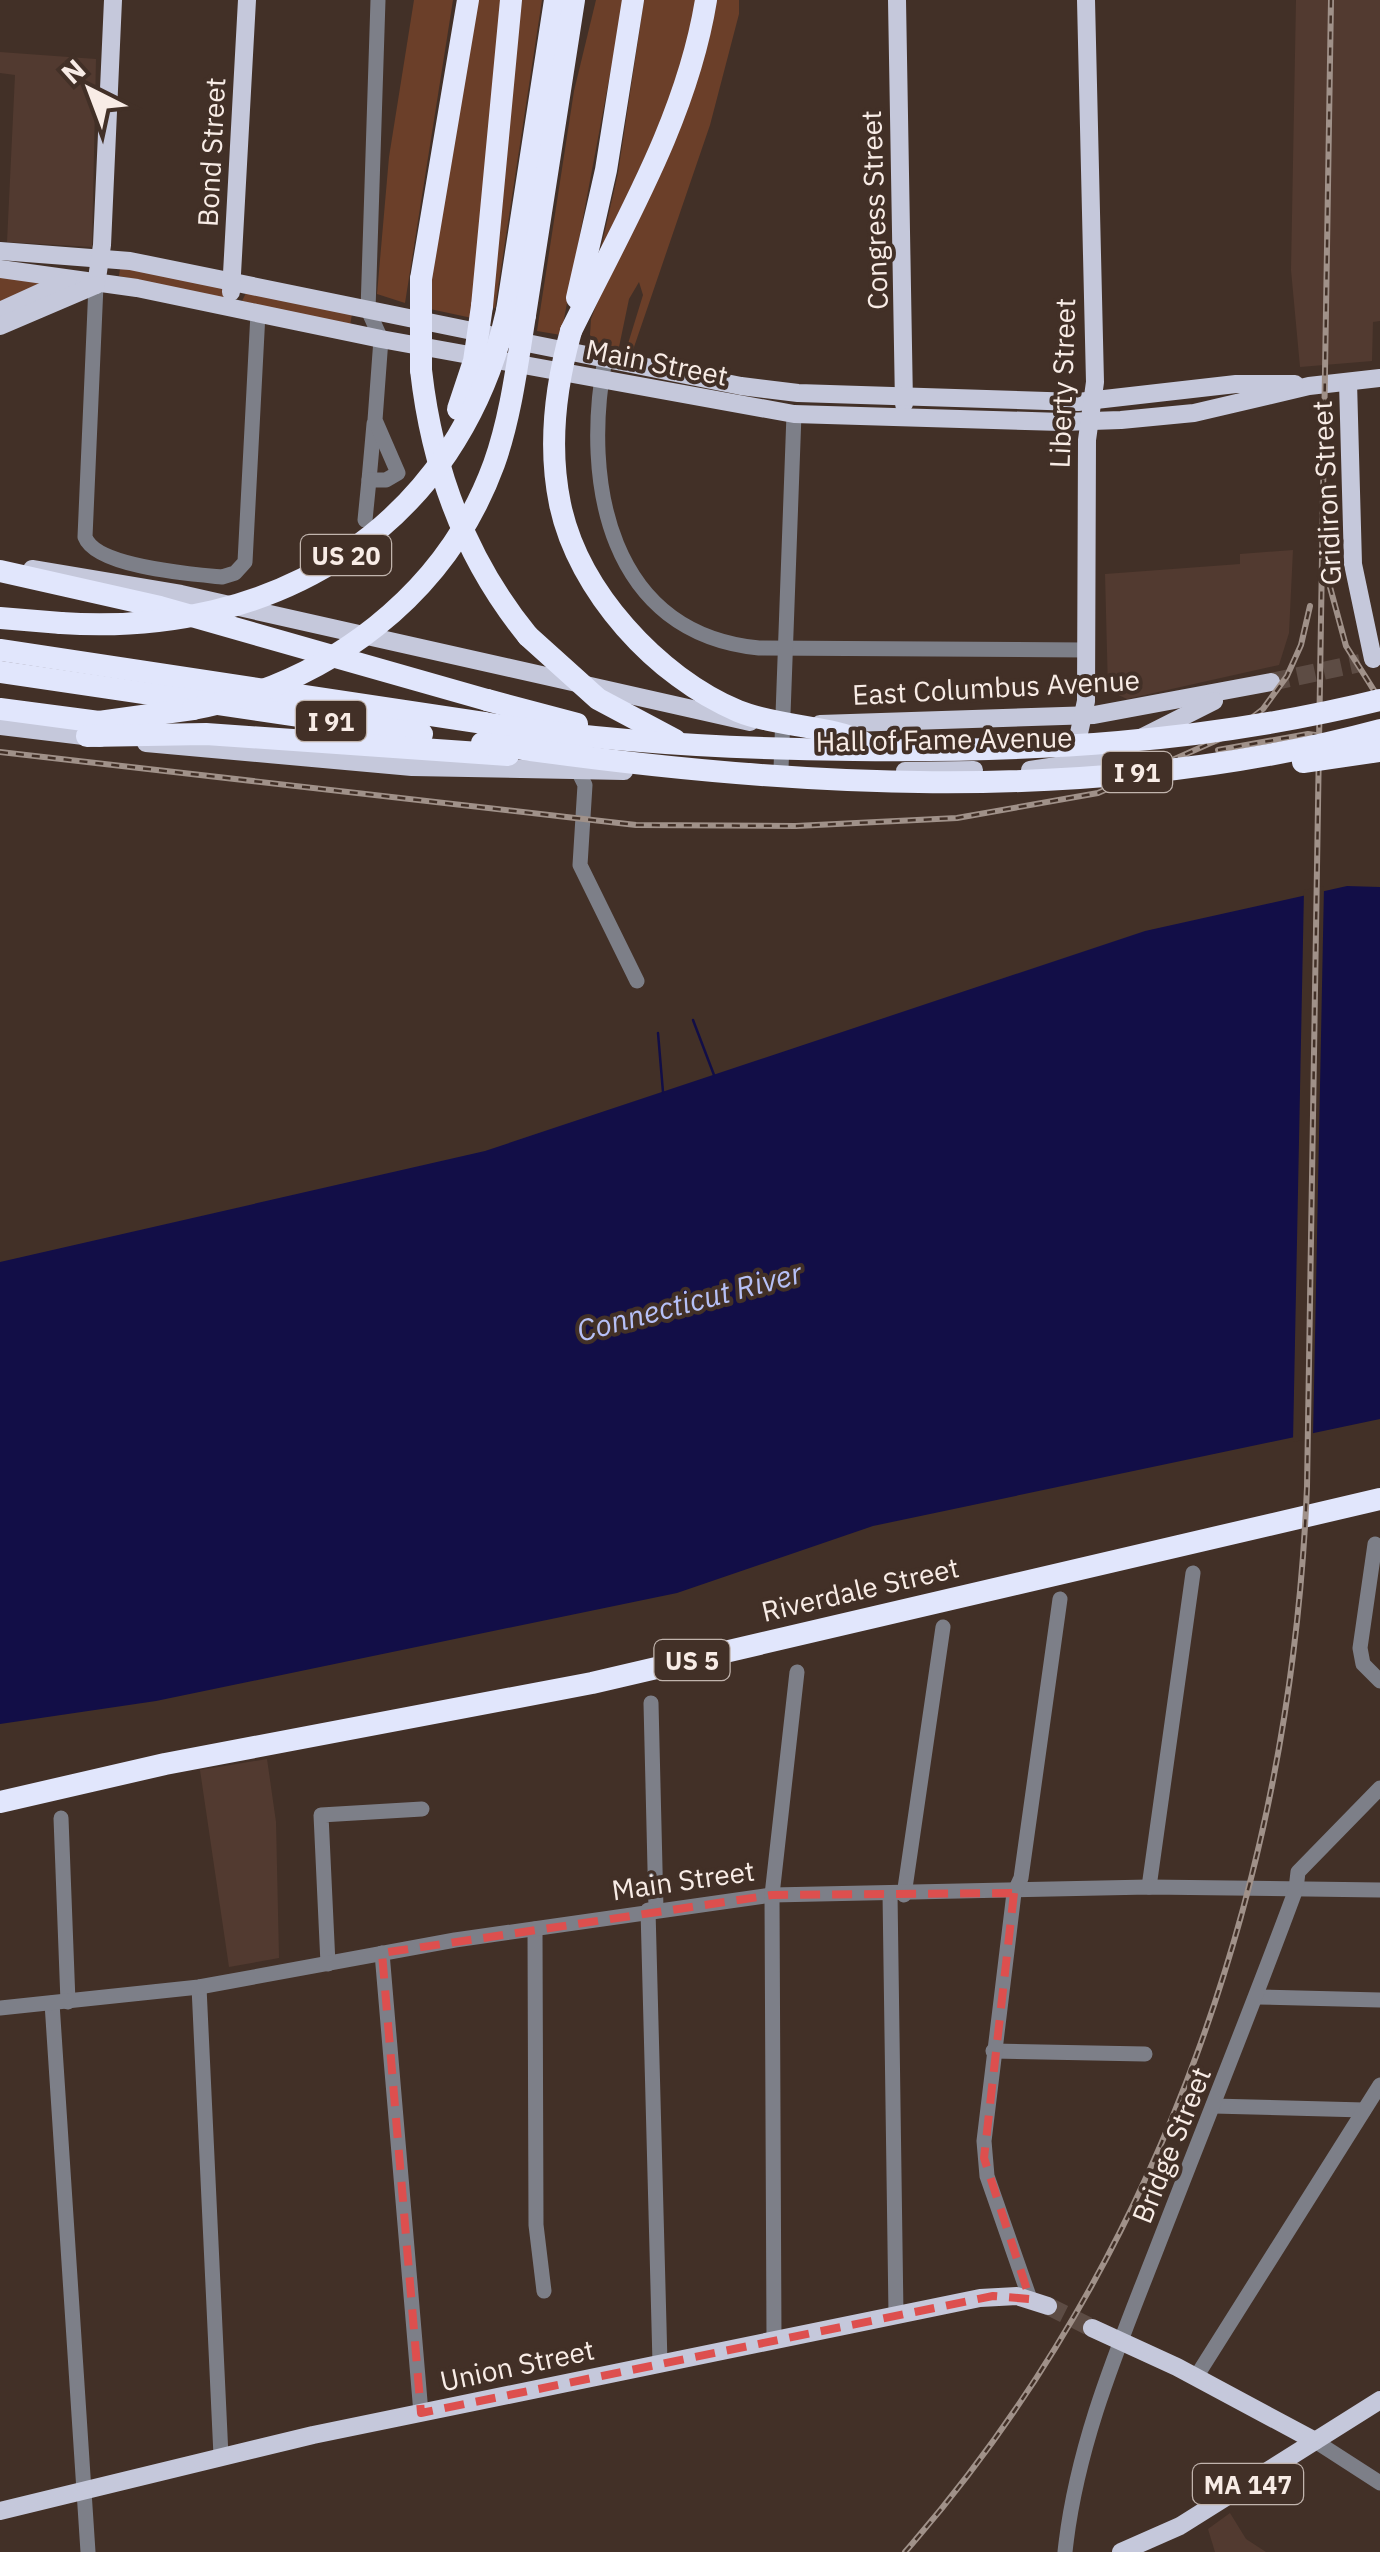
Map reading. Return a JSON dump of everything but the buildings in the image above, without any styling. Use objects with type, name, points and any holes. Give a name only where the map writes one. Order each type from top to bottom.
[{"type":"highway","points":[[454,79],[460,0]]},
{"type":"highway","points":[[468,0],[421,279],[421,370],[435,450],[456,513],[485,576],[528,636],[577,683],[645,728],[691,746],[784,764],[933,769],[1120,762],[1272,743],[1380,720]]},
{"type":"highway","points":[[360,545],[416,481],[450,427],[471,373],[482,306],[511,0]]},
{"type":"highway","name":"US 20","points":[[5,708],[99,722],[250,696],[319,666],[367,634],[422,582],[456,538],[492,468],[509,414],[516,313],[555,0]]},
{"type":"highway","name":"US 20","points":[[0,609],[59,622],[152,622],[222,611],[299,583],[360,545],[422,486],[460,434],[516,313],[574,0]]},
{"type":"highway","points":[[556,112],[588,0]]},
{"type":"highway","points":[[633,0],[612,135],[554,426],[561,508],[590,573],[620,620],[659,661],[720,702],[772,722],[855,738],[880,751]]},
{"type":"highway","points":[[570,331],[670,122],[694,56],[706,0]]},
{"type":"highway","points":[[0,569],[163,608],[483,730]]},
{"type":"highway","points":[[0,618],[59,622]]},
{"type":"highway","name":"I 91","points":[[0,650],[483,730],[583,765],[720,774],[852,780],[1039,778],[1190,767],[1264,757],[1380,730]]},
{"type":"highway","name":"I 91","points":[[0,672],[483,730],[585,726],[748,749],[880,751],[1116,745],[1251,728],[1380,700]]},
{"type":"highway","points":[[87,736],[483,730]]},
{"type":"highway","points":[[1190,767],[1266,766],[1380,751]]},
{"type":"highway","name":"Riverdale Street","points":[[0,1788],[579,1672],[1380,1486]]},
{"type":"highway","name":"Riverdale Street","points":[[0,1802],[166,1764],[592,1684],[1380,1499]]},
{"type":"main road","points":[[0,326],[96,284],[101,257],[113,0]]},
{"type":"main road","name":"Bond Street","points":[[231,308],[248,0]]},
{"type":"main road","name":"Congress Street","points":[[897,0],[903,418]]},
{"type":"main road","name":"Liberty Street","points":[[1070,766],[1081,715],[1086,650],[1092,401],[1086,0]]},
{"type":"main road","name":"Main Street","points":[[0,251],[101,257],[759,390],[1092,401],[1247,383],[1310,386]]},
{"type":"main road","points":[[0,311],[68,280],[101,257]]},
{"type":"main road","name":"Main Street","points":[[0,269],[231,308],[794,414],[1090,422],[1194,413],[1310,386],[1380,378]]},
{"type":"main road","name":"Gridiron Street","points":[[1348,382],[1353,564],[1373,659]]},
{"type":"main road","name":"East Columbus Avenue","points":[[0,569],[76,575],[181,594],[696,712],[782,725],[1130,711],[1271,682]]},
{"type":"main road","name":"Hall of Fame Avenue","points":[[5,708],[87,736],[316,760],[836,770],[1070,766],[1096,760],[1189,712],[1271,682]]},
{"type":"main road","points":[[832,724],[822,734],[818,748],[824,762],[836,770]]},
{"type":"main road","name":"Union Street","points":[[0,2511],[221,2456],[774,2339],[994,2296],[1039,2302]]},
{"type":"main road","points":[[1092,2328],[1196,2377],[1315,2441]]},
{"type":"main road","name":"MA 147","points":[[1122,2552],[1180,2526],[1380,2400]]},
{"type":"main road","name":"MA 147","points":[[1151,2552],[1180,2526]]},
{"type":"street","points":[[365,520],[381,339],[368,310],[378,0]]},
{"type":"street","points":[[96,284],[86,542],[102,556],[130,562],[222,576],[240,568],[246,553],[258,313]]},
{"type":"street","points":[[605,358],[594,444],[600,494],[613,537],[638,582],[669,614],[700,634],[744,647],[786,649],[1086,650]]},
{"type":"street","points":[[781,769],[794,414]]},
{"type":"street","points":[[368,480],[386,480],[398,472],[375,420]]},
{"type":"street","points":[[583,765],[580,865],[637,981]]},
{"type":"street","points":[[1378,1546],[1360,1648],[1363,1664],[1380,1681]]},
{"type":"street","points":[[1149,1887],[1194,1573]]},
{"type":"street","points":[[1039,2302],[985,2170],[992,2051],[1060,1599]]},
{"type":"street","points":[[896,2316],[898,1894],[943,1626]]},
{"type":"street","points":[[774,2339],[772,1895],[797,1672]]},
{"type":"street","points":[[651,1703],[660,2363]]},
{"type":"street","name":"Bridge Street","points":[[1065,2552],[1088,2433],[1120,2341],[1256,1997],[1296,1889],[1298,1872],[1380,1788]]},
{"type":"street","points":[[328,1964],[321,1815],[422,1809]]},
{"type":"street","points":[[61,1818],[60,2003],[88,2552]]},
{"type":"street","name":"Main Street","points":[[0,2008],[200,1988],[382,1953],[772,1895],[1014,1893],[1149,1887],[1380,1890]]},
{"type":"street","points":[[535,1929],[536,2225],[544,2292]]},
{"type":"street","points":[[382,1953],[421,2413]]},
{"type":"street","points":[[200,1988],[221,2456]]},
{"type":"street","points":[[1256,1997],[1380,2000]]},
{"type":"street","points":[[992,2051],[1146,2054]]},
{"type":"street","points":[[1196,2377],[1380,2085]]},
{"type":"street","points":[[1213,2106],[1364,2110]]},
{"type":"street","points":[[1315,2441],[1380,2483]]},
{"type":"highlighted area","points":[[1014,1893],[984,2158],[1030,2299],[993,2296],[421,2413],[382,1953],[772,1895]]},
{"type":"shaded area","points":[[414,0],[453,0],[405,303],[377,294],[389,157]]},
{"type":"shaded area","points":[[478,0],[506,0],[472,318],[430,309],[429,278]]},
{"type":"shaded area","points":[[519,0],[542,0],[495,308],[488,306]]},
{"type":"shaded area","points":[[596,0],[624,0],[561,335],[537,331],[574,91]]},
{"type":"shaded area","points":[[644,0],[700,0],[674,93],[599,257],[618,173]]},
{"type":"shaded area","points":[[712,0],[739,0],[739,14],[710,125],[633,350],[627,347],[643,295],[639,282],[629,299],[619,347],[595,344],[590,335],[591,319]]},
{"type":"shaded area","points":[[1296,0],[1380,0],[1380,321],[1373,322],[1372,361],[1300,367],[1291,270]]},
{"type":"shaded area","points":[[0,52],[96,59],[92,247],[7,242],[15,75],[0,73]]},
{"type":"shaded area","points":[[135,268],[223,286],[225,298],[119,276],[120,269]]},
{"type":"shaded area","points":[[0,274],[48,281],[0,306]]},
{"type":"shaded area","points":[[246,293],[352,314],[350,326],[242,301]]},
{"type":"shaded area","points":[[1293,550],[1289,633],[1279,665],[1127,699],[1108,690],[1105,574],[1240,564],[1240,554]]},
{"type":"shaded area","points":[[267,1759],[276,1822],[279,1958],[229,1967],[200,1770]]},
{"type":"shaded area","points":[[1230,2513],[1246,2539],[1266,2552],[1215,2552],[1208,2529]]},
{"type":"water","name":"Connecticut River","points":[[1347,886],[1380,887],[1380,1419],[873,1526],[677,1593],[156,1701],[0,1724],[0,1262],[485,1151],[1145,931]]},
{"type":"pier","points":[[1324,886],[1313,1438],[1293,1442],[1304,890]]},
{"type":"waterway","points":[[693,1020],[714,1075]]},
{"type":"waterway","points":[[658,1033],[663,1092]]},
{"type":"tunnel","points":[[1271,682],[1360,663]]},
{"type":"tunnel","points":[[1048,2306],[1092,2328]]},
{"type":"railway","points":[[905,2552],[996,2437],[1074,2316],[1141,2188],[1197,2054],[1241,1917],[1274,1776],[1296,1632],[1307,1487],[1331,0]]},
{"type":"railway","points":[[1330,587],[1346,646],[1380,700]]},
{"type":"railway","points":[[0,752],[636,825],[796,826],[957,818],[1098,793],[1231,734],[1263,709],[1287,676],[1301,645],[1310,606]]},
{"type":"railway","points":[[1218,750],[1308,734],[1380,744]]}]
